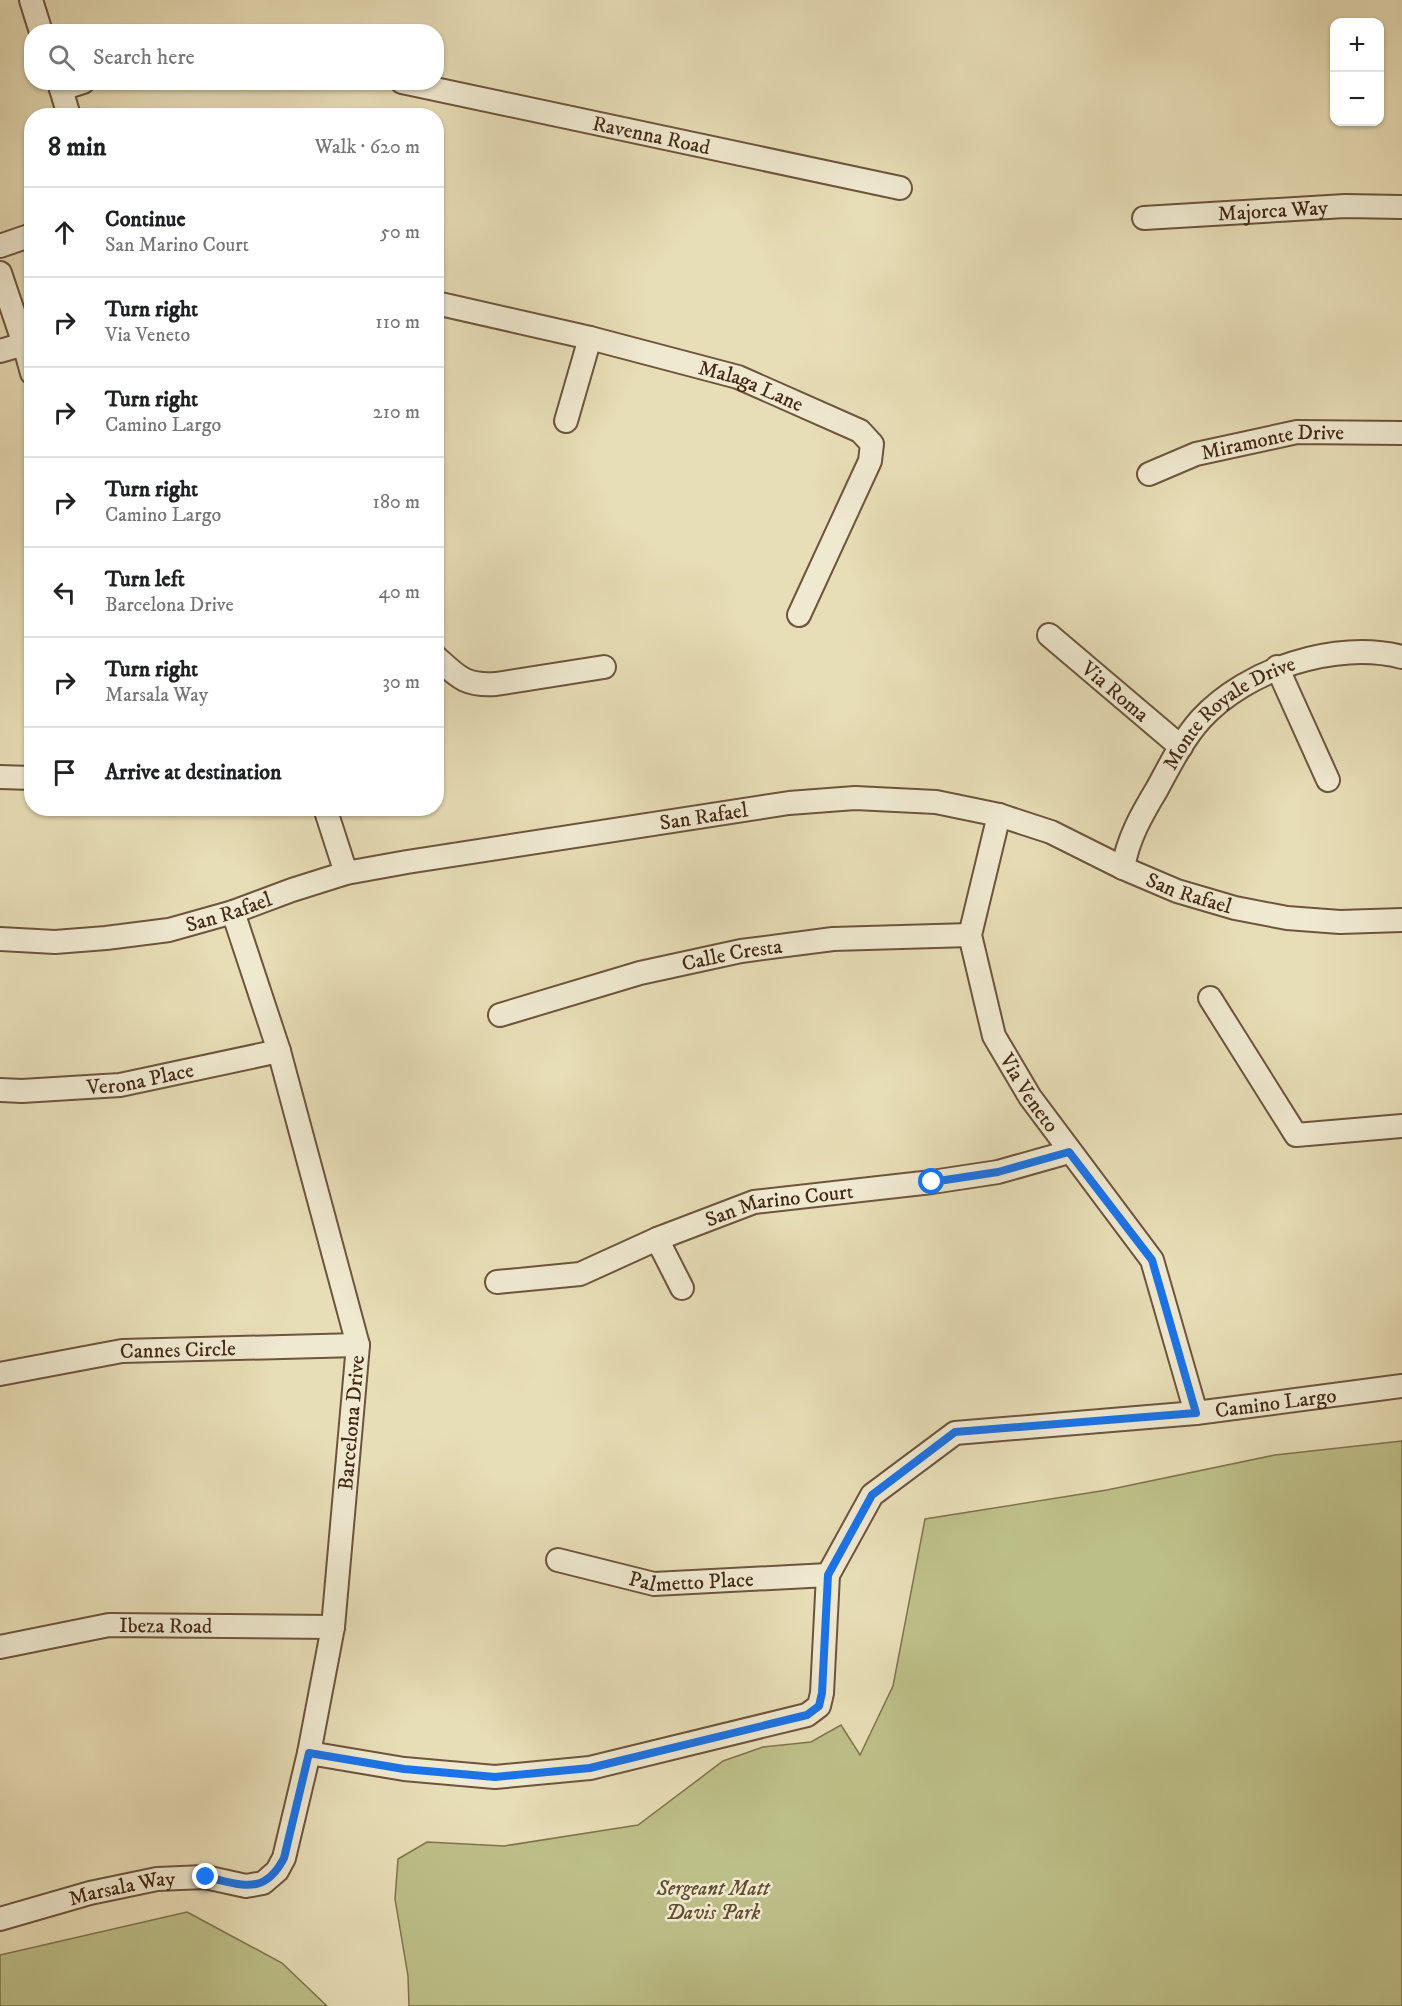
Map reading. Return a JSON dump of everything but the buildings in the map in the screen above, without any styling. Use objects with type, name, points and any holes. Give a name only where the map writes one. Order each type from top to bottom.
[{"type":"street","points":[[31,0],[38,24]]},
{"type":"street","points":[[61,90],[67,108]]},
{"type":"street","name":"Ravenna Road","points":[[440,90],[900,188]]},
{"type":"street","name":"Majorca Way","points":[[1144,218],[1345,206],[1402,207]]},
{"type":"street","points":[[0,246],[24,238]]},
{"type":"street","points":[[0,273],[24,344],[0,351]]},
{"type":"street","name":"Malaga Lane","points":[[444,305],[590,338],[738,377],[860,431],[873,444],[870,460],[799,615]]},
{"type":"street","points":[[566,421],[590,338]]},
{"type":"street","name":"Miramonte Drive","points":[[1149,474],[1196,454],[1297,432],[1402,433]]},
{"type":"street","name":"Via Roma","points":[[1049,635],[1181,747]]},
{"type":"street","name":"Monte Royale Drive","points":[[1123,868],[1127,847],[1138,823],[1181,747],[1200,719],[1228,694],[1277,667],[1336,653],[1389,654],[1402,657]]},
{"type":"street","points":[[444,664],[459,678],[478,685],[604,667]]},
{"type":"street","points":[[1277,667],[1328,780]]},
{"type":"street","points":[[0,777],[24,778]]},
{"type":"street","name":"San Rafael","points":[[0,939],[55,942],[169,930],[233,912],[346,873],[789,803],[855,798],[936,802],[999,815],[1051,832],[1123,868],[1178,891],[1235,908],[1287,918],[1340,922],[1402,920]]},
{"type":"street","name":"Via Veneto","points":[[999,815],[970,935],[994,1036],[1030,1097],[1152,1260],[1196,1413]]},
{"type":"street","points":[[328,816],[346,873]]},
{"type":"street","name":"Barcelona Drive","points":[[233,912],[279,1051],[358,1345],[333,1627],[309,1753],[284,1858],[277,1871]]},
{"type":"street","name":"Calle Cresta","points":[[500,1015],[640,973],[741,951],[833,939],[970,935]]},
{"type":"street","points":[[1210,998],[1296,1135],[1402,1125]]},
{"type":"street","name":"Verona Place","points":[[0,1090],[22,1091],[120,1085],[279,1051]]},
{"type":"street","name":"San Marino Court","points":[[497,1282],[580,1274],[657,1239],[754,1202],[932,1182],[998,1172],[1069,1152]]},
{"type":"street","points":[[657,1239],[682,1288]]},
{"type":"street","name":"Cannes Circle","points":[[0,1374],[122,1351],[358,1345]]},
{"type":"street","name":"Camino Largo","points":[[309,1753],[404,1769],[495,1777],[590,1768],[807,1715],[819,1706],[822,1693],[828,1575],[872,1495],[955,1432],[1196,1413],[1402,1386]]},
{"type":"street","name":"Palmetto Place","points":[[558,1560],[654,1584],[828,1575]]},
{"type":"street","name":"Ibeza Road","points":[[0,1647],[109,1625],[333,1627]]},
{"type":"street","name":"Marsala Way","points":[[0,1919],[90,1893],[157,1879],[206,1877],[246,1886],[263,1883],[277,1871]]},
{"type":"green space","name":"Sergeant Matt Davis Park","points":[[1402,1441],[1402,2006],[409,2006],[408,1976],[395,1899],[398,1859],[427,1842],[504,1846],[638,1825],[723,1761],[763,1747],[811,1742],[841,1725],[860,1755],[893,1686],[925,1519],[1107,1490],[1275,1455]]},
{"type":"green space","points":[[187,1912],[282,1963],[327,2006],[0,2006],[0,1955]]},
{"type":"route","points":[[206,1877],[246,1886],[263,1883],[277,1871],[284,1858],[309,1753],[404,1769],[495,1777],[590,1768],[807,1715],[819,1706],[822,1693],[828,1575],[872,1495],[955,1432],[1196,1413],[1152,1260],[1069,1152],[998,1172],[932,1182]]}]
